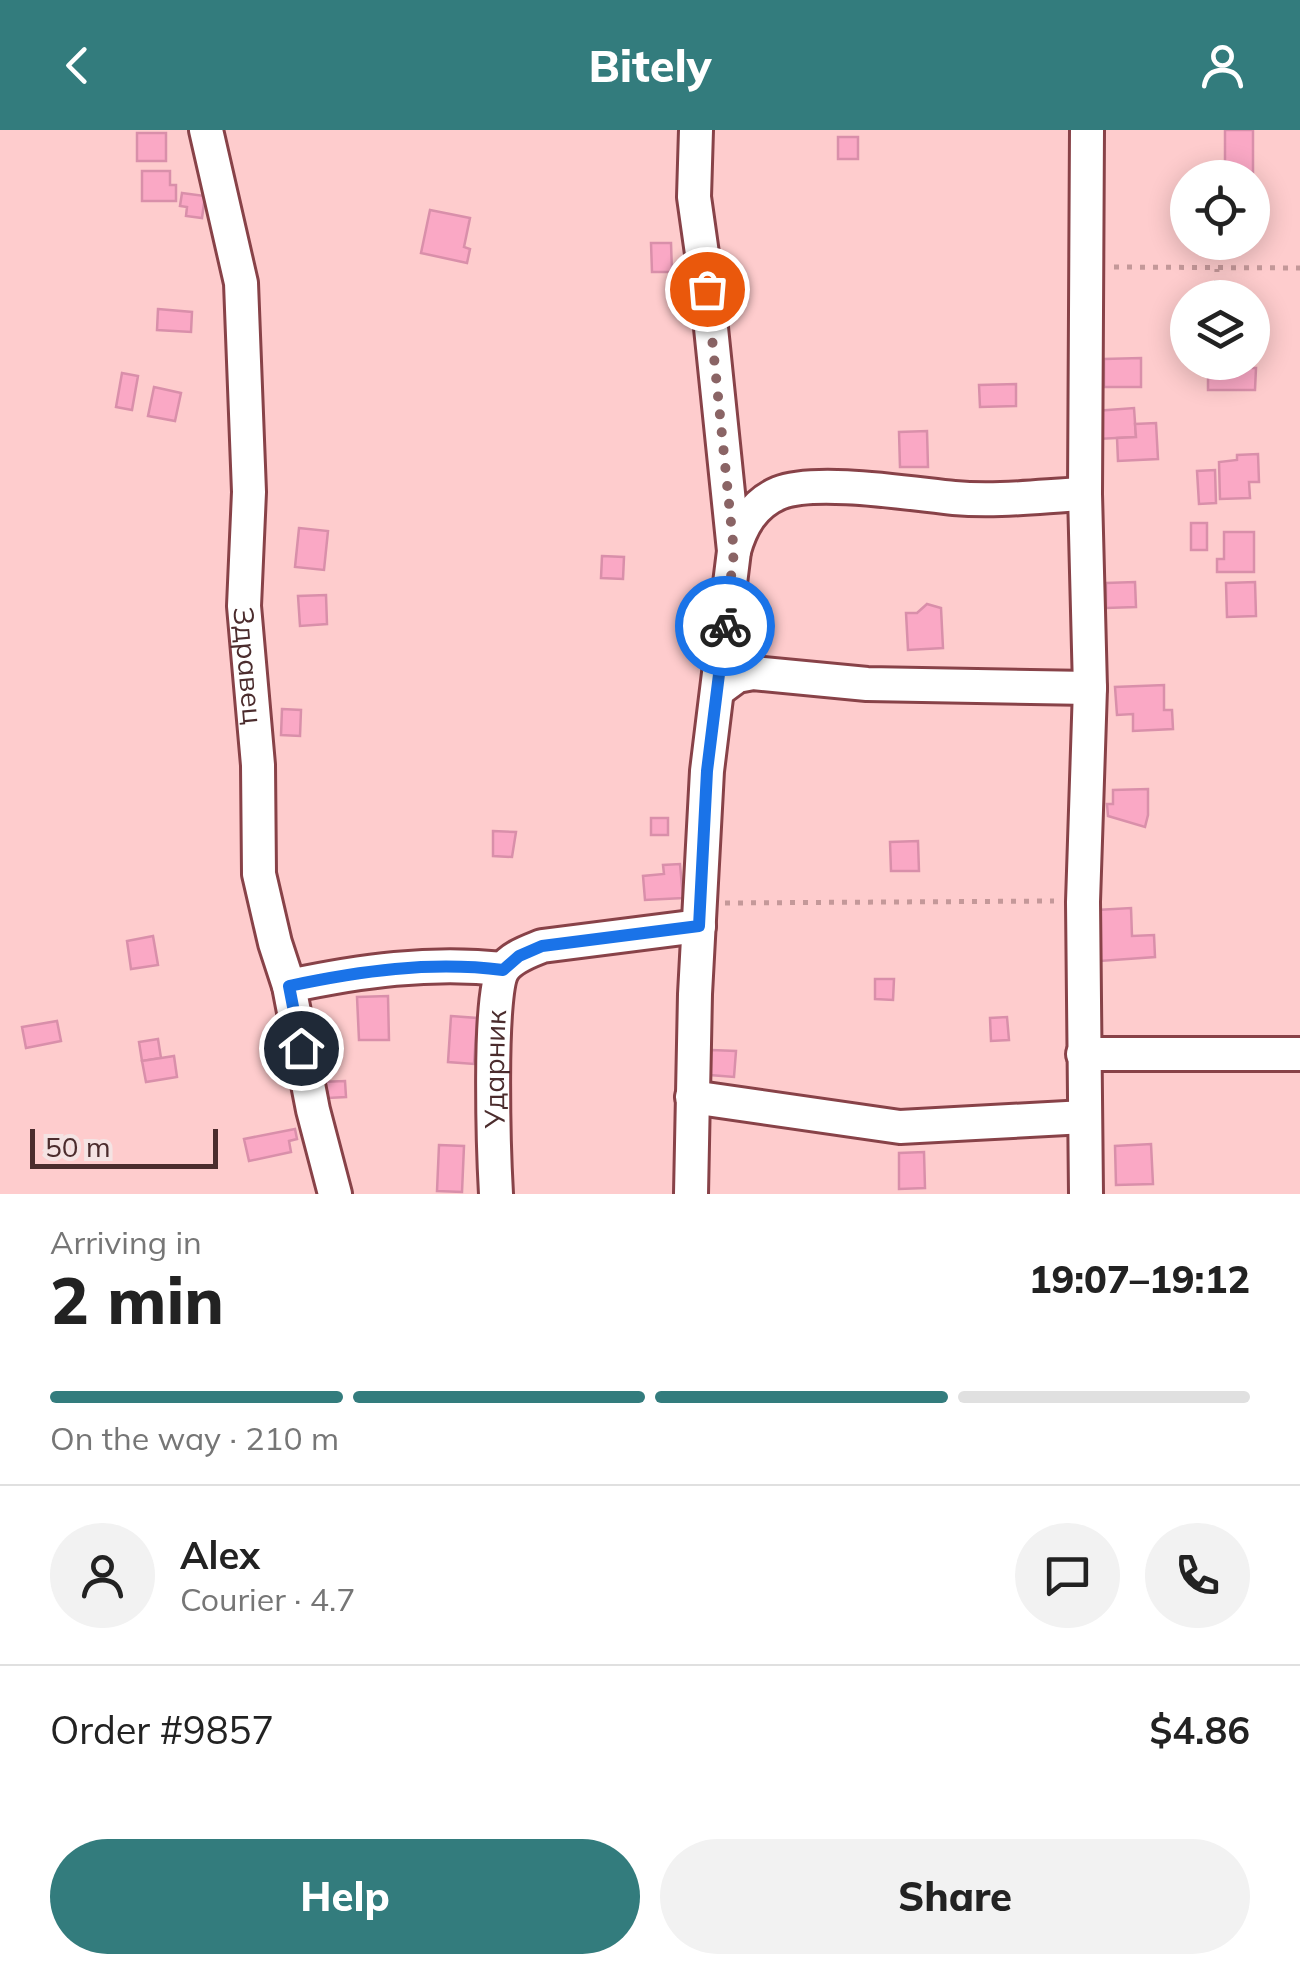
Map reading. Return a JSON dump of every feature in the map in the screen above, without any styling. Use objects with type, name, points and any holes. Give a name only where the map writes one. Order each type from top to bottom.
[{"type":"street","name":"Здравец","points":[[206,130],[240,283],[249,492],[244,606],[258,765],[259,874],[289,986],[313,1110],[335,1194]]},
{"type":"street","points":[[696,130],[694,196],[734,552]]},
{"type":"street","points":[[1086,1194],[1084,902],[1090,688],[1085,494],[1087,130]]},
{"type":"street","points":[[691,1194],[707,771],[734,552],[741,529],[764,501],[782,492],[808,488],[890,490],[958,498],[1085,494]]},
{"type":"street","points":[[718,690],[737,676],[753,673],[885,684],[1090,688]]},
{"type":"street","name":"Ударник","points":[[496,1194],[493,1080],[498,986],[503,970],[519,956],[542,946],[700,915]]},
{"type":"street","points":[[289,986],[367,970],[465,965],[503,970]]},
{"type":"street","points":[[1084,1054],[1300,1054]]},
{"type":"street","points":[[692,1097],[900,1127],[1085,1117]]},
{"type":"path","points":[[1086,266],[1300,268]]},
{"type":"path","points":[[1217,269],[1217,280]]},
{"type":"path","points":[[700,915],[1010,899],[1084,902]]},
{"type":"building","points":[[1225,130],[1253,130],[1253,160],[1225,160]]},
{"type":"building","points":[[137,133],[166,133],[166,161],[137,161]]},
{"type":"building","points":[[838,137],[858,137],[858,159],[838,159]]},
{"type":"building","points":[[142,171],[170,171],[170,185],[176,185],[176,201],[142,201]]},
{"type":"building","points":[[182,193],[205,196],[202,218],[186,216],[187,207],[180,206]]},
{"type":"building","points":[[430,210],[470,218],[464,247],[470,249],[467,263],[421,253]]},
{"type":"building","points":[[651,243],[671,243],[672,272],[652,272]]},
{"type":"building","points":[[158,309],[192,312],[191,332],[157,330]]},
{"type":"building","points":[[1141,358],[1141,387],[1104,387],[1104,359]]},
{"type":"building","points":[[122,373],[138,376],[132,410],[116,407]]},
{"type":"building","points":[[1208,380],[1255,380],[1255,390],[1208,390]]},
{"type":"building","points":[[1016,384],[1016,406],[980,407],[979,385]]},
{"type":"building","points":[[154,387],[181,393],[175,421],[148,416]]},
{"type":"building","points":[[1134,408],[1136,437],[1097,439],[1095,411]]},
{"type":"building","points":[[1156,423],[1158,459],[1118,461],[1117,438],[1136,437],[1135,424]]},
{"type":"building","points":[[927,431],[928,467],[900,467],[899,432]]},
{"type":"building","points":[[1258,454],[1259,482],[1249,482],[1250,498],[1220,499],[1219,462],[1237,460],[1237,455]]},
{"type":"building","points":[[1215,470],[1216,503],[1199,504],[1197,471]]},
{"type":"building","points":[[1191,523],[1207,523],[1207,550],[1191,550]]},
{"type":"building","points":[[299,528],[328,531],[324,570],[295,567]]},
{"type":"building","points":[[1224,532],[1254,532],[1254,572],[1217,572],[1217,559],[1224,559]]},
{"type":"building","points":[[602,556],[624,557],[623,579],[601,578]]},
{"type":"building","points":[[1135,582],[1136,607],[1106,608],[1106,583]]},
{"type":"building","points":[[1255,582],[1256,616],[1227,617],[1226,583]]},
{"type":"building","points":[[326,595],[327,624],[300,626],[298,596]]},
{"type":"building","points":[[927,604],[941,608],[943,648],[908,650],[906,613],[917,613]]},
{"type":"building","points":[[1164,685],[1164,710],[1172,710],[1173,729],[1133,731],[1133,714],[1117,715],[1115,687]]},
{"type":"building","points":[[282,709],[301,710],[300,736],[281,735]]},
{"type":"building","points":[[1148,789],[1145,827],[1108,816],[1107,804],[1113,804],[1113,790]]},
{"type":"building","points":[[651,818],[668,818],[668,835],[651,835]]},
{"type":"building","points":[[493,831],[516,832],[512,857],[493,856]]},
{"type":"building","points":[[918,841],[919,871],[891,871],[890,842]]},
{"type":"building","points":[[680,864],[683,898],[645,900],[643,876],[664,874],[663,865]]},
{"type":"building","points":[[1131,908],[1132,936],[1154,935],[1155,957],[1100,961],[1097,910]]},
{"type":"building","points":[[153,936],[158,965],[131,969],[127,941]]},
{"type":"building","points":[[875,979],[894,979],[893,1000],[875,999]]},
{"type":"building","points":[[388,996],[389,1040],[359,1040],[357,997]]},
{"type":"building","points":[[451,1016],[477,1018],[474,1064],[448,1062]]},
{"type":"building","points":[[1007,1017],[1009,1040],[991,1041],[990,1018]]},
{"type":"building","points":[[57,1021],[61,1041],[26,1048],[22,1027]]},
{"type":"building","points":[[158,1039],[161,1058],[142,1061],[139,1042]]},
{"type":"building","points":[[711,1050],[736,1051],[734,1077],[710,1075]]},
{"type":"building","points":[[174,1056],[177,1077],[146,1082],[142,1061]]},
{"type":"building","points":[[345,1081],[346,1097],[328,1098],[328,1092],[320,1093],[320,1082]]},
{"type":"building","points":[[295,1129],[297,1139],[289,1141],[291,1152],[249,1161],[244,1139]]},
{"type":"building","points":[[1151,1144],[1153,1184],[1116,1185],[1115,1146]]},
{"type":"building","points":[[439,1145],[464,1146],[462,1192],[437,1191]]},
{"type":"building","points":[[924,1152],[925,1188],[899,1189],[899,1153]]},
{"type":"way so far","points":[[707,289],[734,552],[725,626]]},
{"type":"route","points":[[301,1048],[289,986],[367,970],[465,965],[503,970],[519,956],[542,946],[699,926],[707,771],[725,626]]}]
